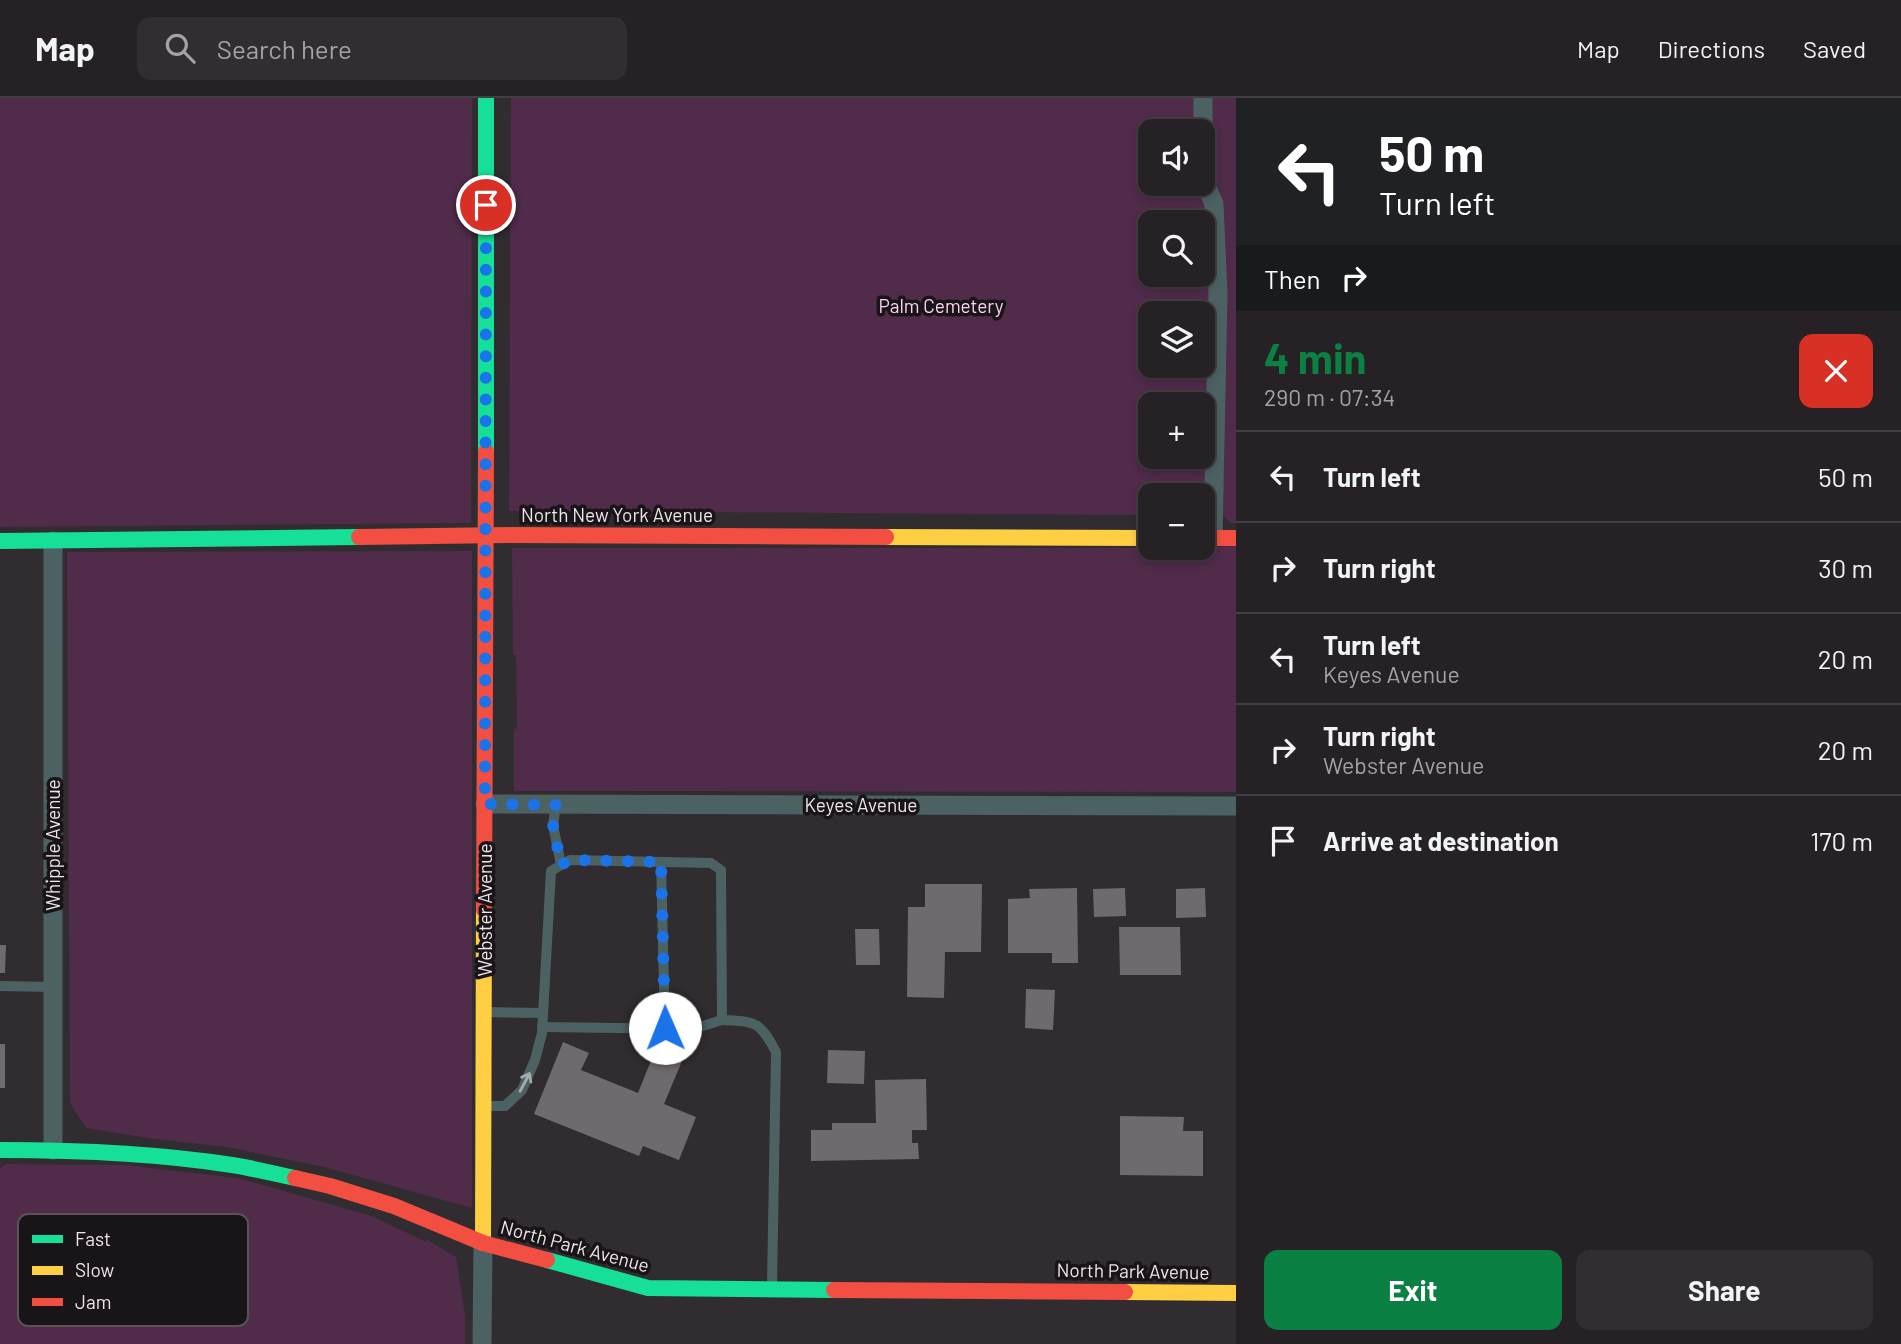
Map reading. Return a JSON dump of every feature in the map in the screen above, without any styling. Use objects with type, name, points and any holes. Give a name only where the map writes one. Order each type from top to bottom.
[{"type":"street","name":"Webster Avenue","points":[[482,1344],[486,98]]},
{"type":"street","points":[[1203,98],[1203,179],[1214,204],[1218,293],[1210,483]]},
{"type":"street","name":"North New York Avenue","points":[[0,541],[486,536],[1138,538]]},
{"type":"street","points":[[1215,538],[1236,538]]},
{"type":"street","name":"Whipple Avenue","points":[[53,541],[53,1150]]},
{"type":"street","name":"Keyes Avenue","points":[[485,804],[1236,806]]},
{"type":"street","name":"North Park Avenue","points":[[0,1150],[152,1155],[234,1165],[330,1186],[394,1206],[483,1243],[648,1288],[1236,1293]]},
{"type":"lane","points":[[556,805],[553,825],[561,865]]},
{"type":"lane","points":[[484,1106],[505,1107],[522,1090],[535,1060],[542,1030],[551,871],[570,860],[711,863],[720,870],[722,1020]]},
{"type":"lane","points":[[661,862],[665,1028]]},
{"type":"lane","points":[[0,986],[53,987]]},
{"type":"lane","points":[[484,1012],[543,1013]]},
{"type":"lane","points":[[542,1030],[693,1029],[722,1020],[752,1021],[766,1033],[776,1052],[772,1291]]},
{"type":"green space","points":[[0,98],[472,98],[471,523],[0,527]]},
{"type":"green space","name":"Palm Cemetery","points":[[511,98],[1236,98],[1236,524],[1223,516],[1215,516],[1215,483],[1138,483],[1138,515],[509,511]]},
{"type":"green space","points":[[1236,546],[1236,792],[514,791],[514,727],[517,730],[512,548],[1138,548],[1138,560],[1215,560],[1215,547]]},
{"type":"green space","points":[[472,551],[472,1208],[324,1167],[226,1147],[86,1128],[70,1103],[67,552]]},
{"type":"green space","points":[[6,1164],[125,1165],[238,1178],[372,1216],[426,1242],[426,1239],[456,1257],[465,1315],[465,1344],[0,1344],[0,1168]]},
{"type":"building","points":[[925,884],[982,884],[981,952],[945,952],[944,998],[907,997],[908,907],[925,907]]},
{"type":"building","points":[[1077,888],[1078,963],[1052,963],[1052,953],[1008,953],[1008,899],[1030,898],[1029,889]]},
{"type":"building","points":[[1125,888],[1126,916],[1094,917],[1093,889]]},
{"type":"building","points":[[1205,888],[1206,917],[1176,918],[1176,889]]},
{"type":"building","points":[[1119,927],[1180,927],[1181,975],[1120,975]]},
{"type":"building","points":[[855,929],[879,929],[880,965],[856,965]]},
{"type":"building","points":[[0,945],[6,945],[5,973],[0,973]]},
{"type":"building","points":[[1026,989],[1055,990],[1053,1030],[1025,1028]]},
{"type":"building","points":[[660,1038],[687,1049],[664,1104],[696,1117],[679,1160],[643,1146],[639,1156],[534,1114],[563,1042],[589,1053],[581,1070],[638,1093]]},
{"type":"building","points":[[0,1044],[5,1044],[5,1088],[0,1088]]},
{"type":"building","points":[[828,1050],[865,1051],[864,1084],[827,1083]]},
{"type":"building","points":[[926,1079],[927,1130],[912,1130],[912,1143],[918,1143],[919,1159],[811,1161],[811,1130],[832,1130],[832,1123],[876,1123],[875,1080]]},
{"type":"building","points":[[1120,1116],[1184,1117],[1183,1131],[1203,1131],[1203,1176],[1120,1175]]},
{"type":"traffic: fast","points":[[486,98],[486,452]]},
{"type":"traffic: fast","points":[[0,541],[359,537]]},
{"type":"traffic: fast","points":[[0,1150],[145,1155],[240,1166],[295,1178]]},
{"type":"traffic: fast","points":[[547,1260],[648,1288],[834,1290]]},
{"type":"traffic: slow","points":[[886,537],[1138,538]]},
{"type":"traffic: slow","points":[[483,1243],[484,910]]},
{"type":"traffic: slow","points":[[1125,1292],[1236,1293]]},
{"type":"traffic: jam","points":[[484,910],[486,452]]},
{"type":"traffic: jam","points":[[359,537],[886,537]]},
{"type":"traffic: jam","points":[[1215,538],[1236,538]]},
{"type":"traffic: jam","points":[[295,1178],[394,1206],[483,1243],[547,1260]]},
{"type":"traffic: jam","points":[[834,1290],[1125,1292]]},
{"type":"route","points":[[486,205],[485,804],[556,805],[553,825],[561,865],[570,860],[661,862],[665,1028]]}]
